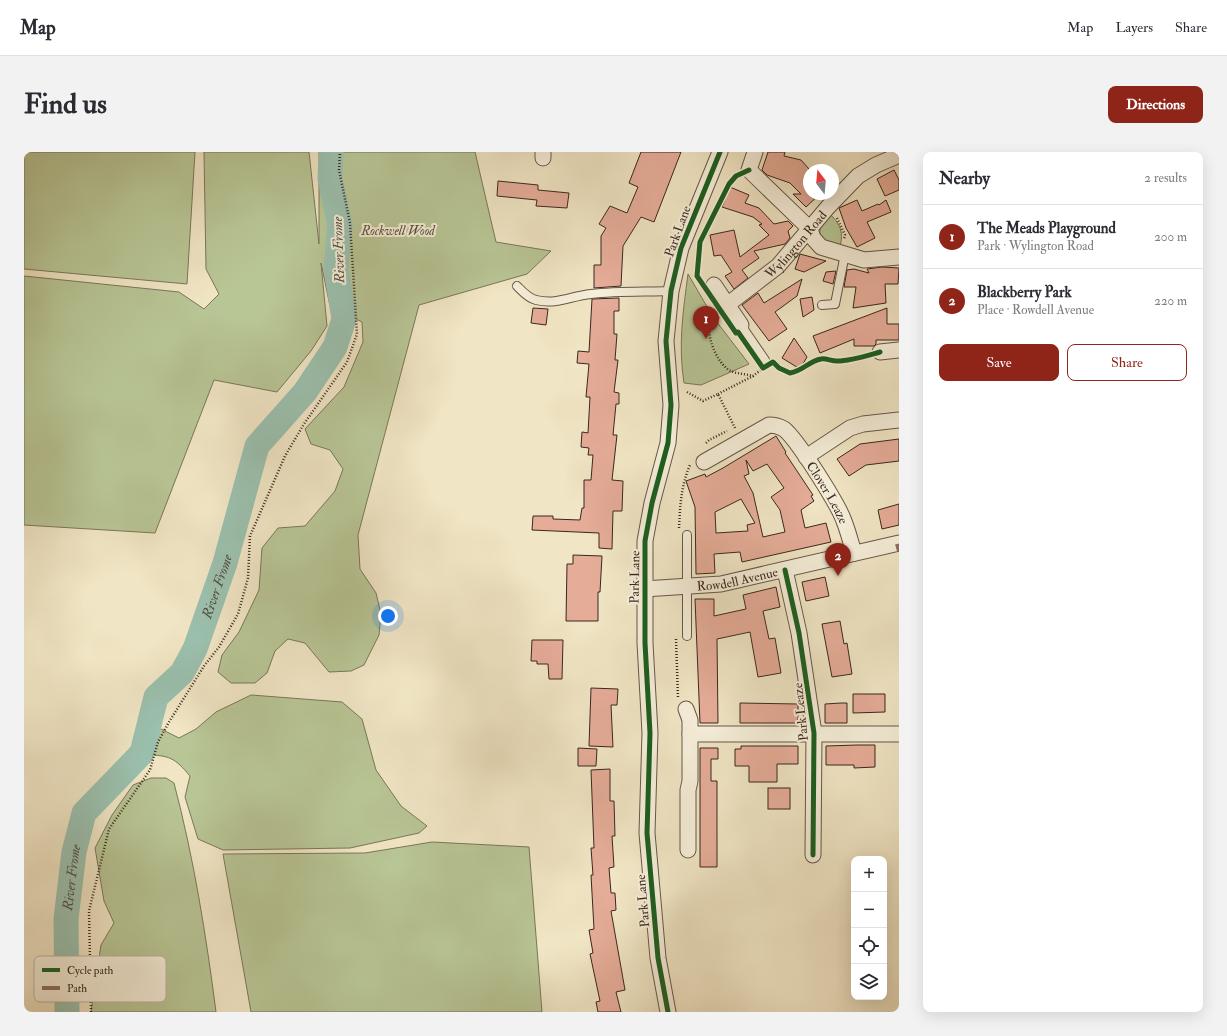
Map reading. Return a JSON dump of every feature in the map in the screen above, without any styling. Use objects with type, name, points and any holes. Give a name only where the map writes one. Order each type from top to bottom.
[{"type":"street","name":"Park Lane","points":[[668,1012],[658,958],[647,833],[650,733],[644,589],[645,541],[652,504],[668,443],[671,405],[666,341],[671,291],[681,248],[720,152]]},
{"type":"street","points":[[755,152],[749,170],[810,229],[813,238],[821,247],[864,260],[899,257]]},
{"type":"street","name":"Wylington Road","points":[[725,310],[778,266],[828,207],[858,176],[876,165],[899,155]]},
{"type":"street","points":[[708,284],[725,310],[741,325]]},
{"type":"street","points":[[880,352],[899,350]]},
{"type":"street","name":"Clover Leaze","points":[[806,457],[850,428],[863,424],[899,420]]},
{"type":"street","name":"Clover Leaze","points":[[704,462],[769,425],[778,426],[785,430],[806,457],[844,521],[854,553]]},
{"type":"street","name":"Rowdell Avenue","points":[[644,589],[721,584],[899,543]]},
{"type":"street","name":"Park Leaze","points":[[785,570],[801,640],[814,733],[813,855]]},
{"type":"street","points":[[686,709],[690,720],[688,850]]},
{"type":"street","points":[[814,733],[899,734]]},
{"type":"street","name":"Park Leaze","points":[[690,734],[814,733]]},
{"type":"lane","points":[[822,305],[835,304],[843,254]]},
{"type":"lane","points":[[517,286],[534,300],[547,302],[561,302],[592,294],[671,291]]},
{"type":"lane","points":[[741,325],[762,364]]},
{"type":"lane","points":[[687,535],[687,636]]},
{"type":"path","points":[[90,956],[89,911],[109,829],[150,770],[158,742],[169,722],[204,666],[220,647],[238,614],[248,578],[250,536],[285,456],[304,424],[347,362],[357,334],[350,223],[338,170],[340,152]]},
{"type":"path","points":[[708,284],[697,276],[700,242],[729,184],[736,176],[749,170]]},
{"type":"path","points":[[828,207],[839,220],[845,235],[843,254]]},
{"type":"path","points":[[725,310],[712,322],[709,330],[709,336],[717,357],[730,371],[753,376]]},
{"type":"path","points":[[687,392],[703,401],[753,376],[762,364],[773,362],[779,368],[790,373],[803,369],[811,362],[822,359],[837,361],[863,358],[880,352]]},
{"type":"path","points":[[718,394],[734,427],[744,439]]},
{"type":"path","points":[[91,1002],[91,1012]]},
{"type":"green space","points":[[24,152],[195,152],[187,284],[24,269]]},
{"type":"green space","name":"Rockwell Wood","points":[[204,152],[309,152],[319,244],[319,152],[475,152],[496,242],[551,251],[527,274],[419,305],[358,535],[360,569],[376,593],[381,614],[379,635],[364,665],[351,671],[329,672],[305,643],[288,639],[275,651],[267,673],[255,683],[231,683],[218,672],[222,655],[239,632],[259,590],[262,548],[278,528],[305,526],[335,491],[343,469],[330,450],[311,444],[305,429],[344,387],[363,342],[362,322],[330,306],[321,263],[327,326],[311,351],[277,392],[214,380],[155,533],[24,525],[24,276],[179,292],[204,309],[219,294],[206,269]]},
{"type":"green space","points":[[829,213],[840,228],[842,236],[840,247],[826,241],[820,234],[821,225]]},
{"type":"green space","points":[[688,274],[713,317],[749,364],[701,385],[684,383],[682,369],[681,342]]},
{"type":"green space","points":[[251,695],[342,702],[362,719],[376,770],[401,806],[427,826],[419,833],[350,848],[223,850],[198,839],[185,797],[190,776],[176,761],[166,757],[146,755],[151,734],[159,728],[179,738],[196,729],[216,712]]},
{"type":"green space","points":[[151,778],[166,778],[174,783],[188,840],[199,897],[216,1012],[91,1012],[92,1002],[166,1002],[166,956],[99,956],[101,945],[114,923],[104,901],[95,848],[112,815],[133,785]]},
{"type":"green space","points":[[432,842],[529,847],[542,1012],[251,1012],[223,854],[365,853]]},
{"type":"building","points":[[641,152],[681,152],[654,222],[641,217],[623,246],[621,286],[594,288],[594,265],[601,265],[601,236],[606,228],[599,224],[610,206],[627,213],[638,187],[629,183]]},
{"type":"building","points":[[768,152],[785,152],[784,156],[801,160],[805,164],[803,164],[803,200],[814,200],[806,207],[793,194],[801,194],[790,183],[767,175],[762,170]]},
{"type":"building","points":[[894,170],[899,180],[899,190],[885,196],[877,179]]},
{"type":"building","points":[[498,181],[538,185],[538,190],[569,193],[567,208],[536,206],[537,200],[497,196]]},
{"type":"building","points":[[730,187],[749,195],[745,203],[759,208],[774,224],[788,221],[793,226],[788,231],[790,238],[785,244],[754,251],[759,258],[742,270],[748,278],[734,289],[725,276],[732,272],[721,255],[714,256],[710,235],[734,230],[740,257],[769,235],[759,225],[762,224],[753,217],[722,207]]},
{"type":"building","points":[[857,200],[862,211],[878,204],[879,205],[886,200],[891,212],[867,222],[875,238],[857,247],[846,228],[839,208]]},
{"type":"building","points":[[800,254],[826,261],[804,272],[795,269]]},
{"type":"building","points":[[882,267],[899,268],[898,284],[885,284],[886,303],[853,308],[856,287],[844,287],[847,270],[854,269],[869,273],[867,269]]},
{"type":"building","points":[[836,271],[833,284],[823,281],[826,272]]},
{"type":"building","points":[[802,279],[797,296],[775,312],[787,329],[769,341],[742,305],[758,293],[764,303]]},
{"type":"building","points":[[812,297],[814,310],[803,317],[800,299]]},
{"type":"building","points":[[619,298],[619,311],[614,311],[614,334],[617,334],[615,360],[618,360],[614,392],[619,393],[619,404],[616,404],[613,435],[617,435],[612,480],[623,481],[622,511],[613,511],[612,549],[599,548],[599,533],[532,530],[533,516],[553,516],[553,519],[580,520],[582,508],[584,508],[584,480],[591,480],[593,455],[588,455],[589,448],[581,447],[582,432],[588,433],[590,397],[586,397],[589,364],[577,363],[578,351],[589,352],[592,299]]},
{"type":"building","points":[[533,308],[548,309],[546,325],[531,323]]},
{"type":"building","points":[[887,308],[887,324],[899,324],[899,340],[876,340],[876,344],[874,346],[854,346],[854,339],[820,353],[813,336]]},
{"type":"building","points":[[794,338],[807,357],[800,369],[782,358]]},
{"type":"building","points":[[776,436],[786,452],[785,453],[813,495],[811,496],[814,501],[801,510],[805,528],[826,523],[831,542],[742,562],[740,552],[714,554],[715,573],[696,574],[695,507],[686,481],[705,474],[706,477]],"holes":[[[746,460],[753,471],[767,464],[784,488],[771,497],[780,510],[785,532],[763,537],[753,493],[744,476],[749,474]],[[741,499],[755,523],[747,525],[748,531],[716,533],[715,512]]]},
{"type":"building","points":[[899,439],[899,461],[866,465],[849,476],[837,459],[860,444]]},
{"type":"building","points":[[899,504],[899,525],[882,529],[878,510]]},
{"type":"building","points":[[573,555],[602,556],[600,592],[598,592],[598,621],[566,621],[567,564],[573,564]]},
{"type":"building","points":[[825,577],[829,596],[806,601],[802,582]]},
{"type":"building","points":[[776,587],[780,607],[763,611],[769,639],[775,638],[781,673],[758,677],[750,632],[717,639],[718,723],[700,723],[695,599],[714,599],[714,616],[746,609],[743,595]]},
{"type":"building","points":[[840,621],[844,644],[847,643],[852,674],[832,677],[822,624]]},
{"type":"building","points":[[532,640],[563,640],[562,679],[549,679],[548,664],[537,664],[537,661],[531,661]]},
{"type":"building","points":[[591,688],[618,689],[617,705],[611,705],[613,747],[589,746]]},
{"type":"building","points":[[853,694],[885,694],[885,712],[853,713]]},
{"type":"building","points":[[740,703],[798,704],[798,723],[740,723]]},
{"type":"building","points":[[847,703],[847,723],[825,723],[825,704]]},
{"type":"building","points":[[875,745],[875,767],[854,768],[854,765],[826,765],[826,746]]},
{"type":"building","points":[[741,746],[798,746],[798,764],[777,764],[777,782],[749,782],[749,766],[735,766],[735,749],[741,749]]},
{"type":"building","points":[[578,748],[597,749],[596,766],[578,766]]},
{"type":"building","points":[[700,748],[718,748],[718,759],[711,759],[711,781],[717,781],[717,867],[700,867]]},
{"type":"building","points":[[610,769],[610,801],[614,801],[615,836],[612,836],[614,867],[609,868],[611,893],[615,893],[616,910],[611,911],[625,990],[616,992],[621,1012],[598,1012],[596,1002],[600,1001],[590,954],[593,953],[589,930],[594,929],[591,875],[593,875],[591,848],[594,848],[591,770]]},
{"type":"building","points":[[768,788],[790,788],[790,809],[768,809]]},
{"type":"waterway","name":"River Frome","points":[[66,956],[66,919],[74,852],[84,813],[142,753],[156,697],[182,673],[195,649],[225,563],[257,446],[305,392],[335,347],[344,319],[336,268],[340,225],[330,179],[331,152]]},
{"type":"waterway","name":"River Frome","points":[[67,1002],[67,1012]]},
{"type":"marked path","points":[[897,544],[899,551]]},
{"type":"cycle path","points":[[668,1012],[658,958],[647,833],[650,733],[645,643],[645,541],[652,503],[668,443],[671,405],[666,341],[671,291],[681,248],[720,152]]},
{"type":"cycle path","points":[[749,170],[736,176],[729,184],[700,242],[697,276],[736,333],[738,332],[763,368],[773,362],[779,368],[790,373],[821,359],[837,361],[848,360],[880,352]]},
{"type":"cycle path","points":[[785,570],[799,633],[814,733],[813,855]]},
{"type":"place","name":"The Meads Playground","points":[[706,339]]},
{"type":"place","name":"Blackberry Park","points":[[838,576]]}]
